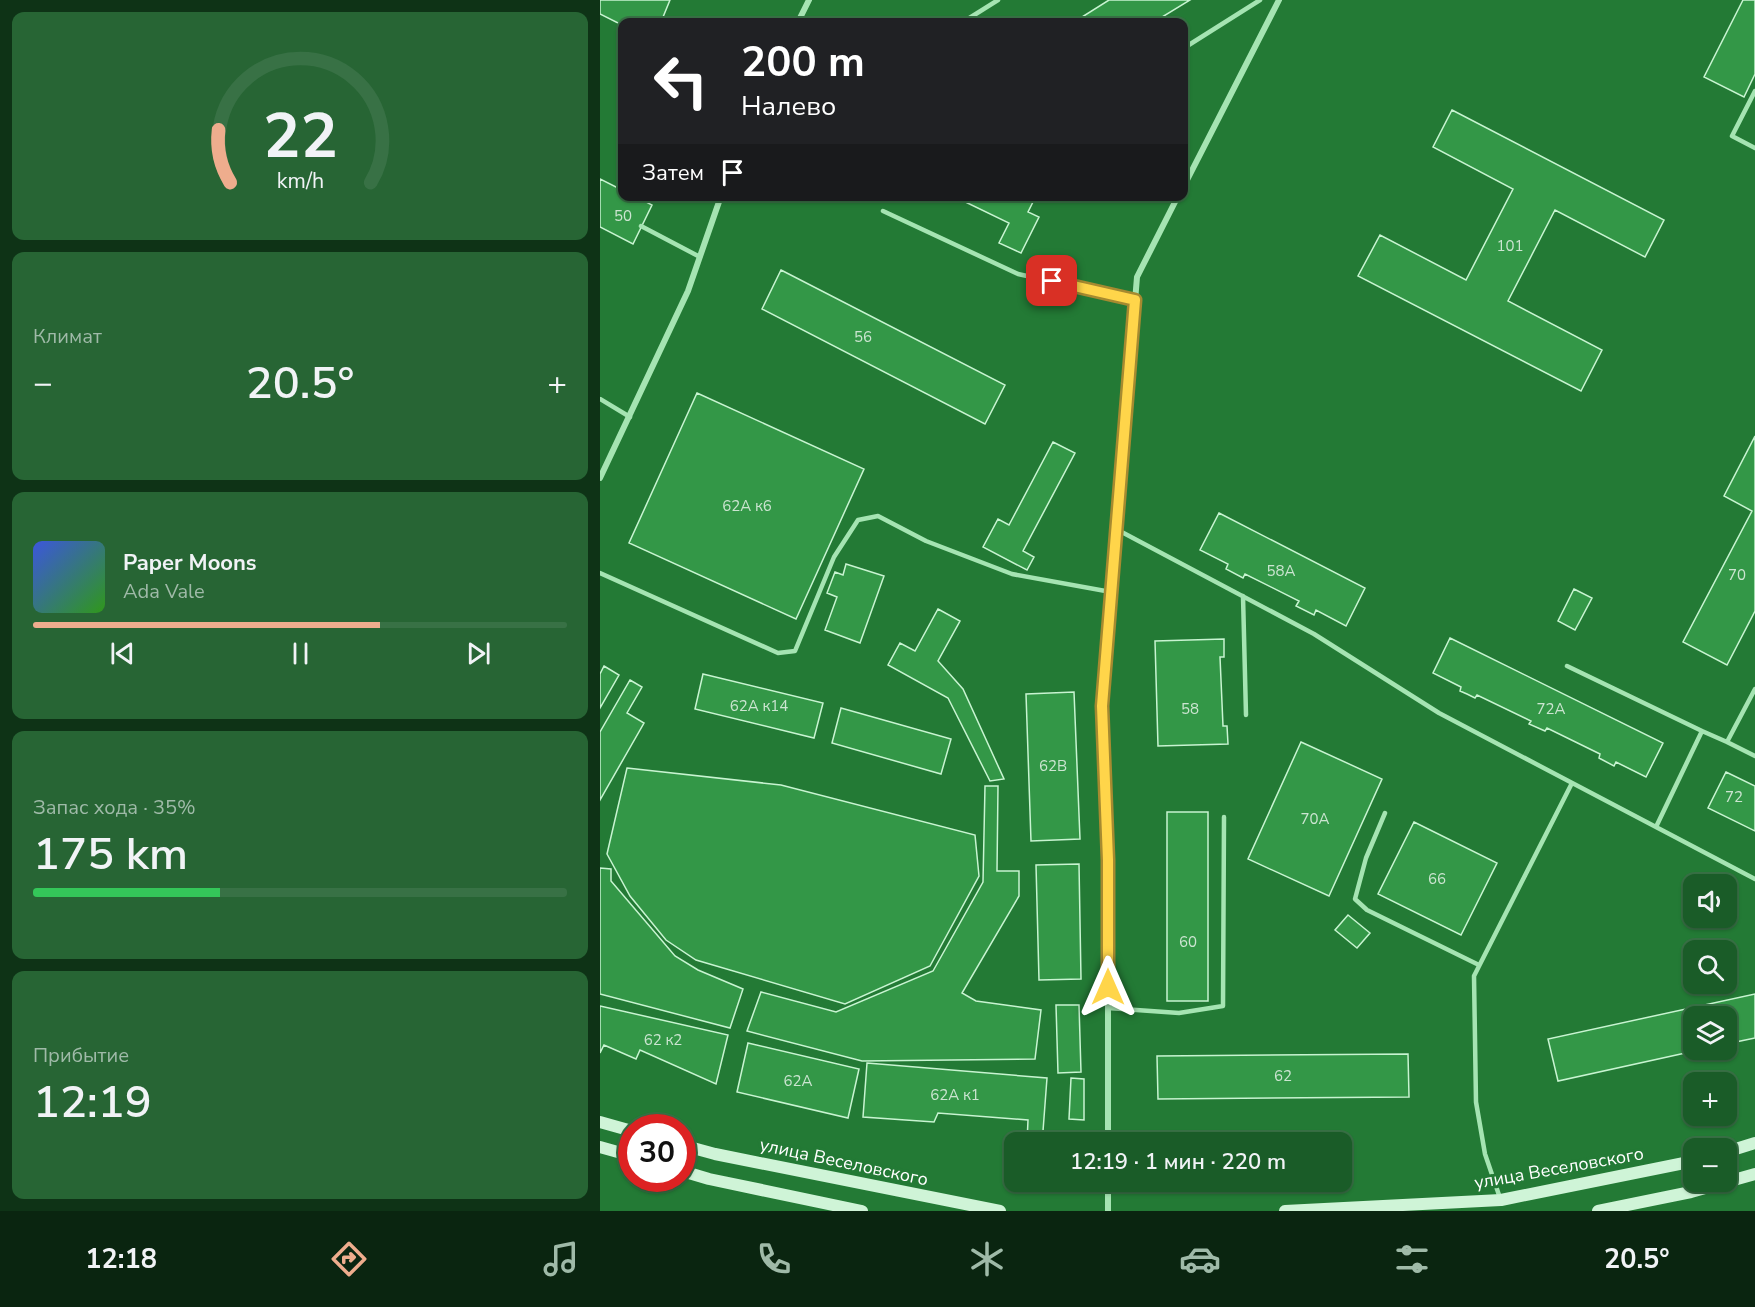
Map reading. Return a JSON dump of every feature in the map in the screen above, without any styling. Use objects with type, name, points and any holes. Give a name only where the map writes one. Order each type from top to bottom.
[{"type":"main road","points":[[600,1122],[618,1127]]},
{"type":"main road","points":[[1737,1149],[1755,1143]]},
{"type":"main road","points":[[600,1147],[618,1152]]},
{"type":"main road","name":"улица Веселовского","points":[[696,1149],[726,1157],[1000,1211]]},
{"type":"main road","name":"улица Веселовского","points":[[1285,1211],[1502,1206],[1683,1164]]},
{"type":"main road","points":[[1598,1211],[1691,1192],[1755,1174]]},
{"type":"main road","points":[[696,1175],[862,1211]]},
{"type":"street","points":[[800,18],[809,0]]},
{"type":"street","points":[[1188,178],[1279,0]]},
{"type":"street","points":[[600,478],[688,291],[719,201]]},
{"type":"street","points":[[1108,1132],[1108,860],[1102,706],[1137,277],[1175,201]]},
{"type":"street","points":[[1108,1192],[1108,1211]]},
{"type":"lane","points":[[969,18],[998,0]]},
{"type":"lane","points":[[1188,45],[1260,0]]},
{"type":"lane","points":[[1755,91],[1732,136],[1755,148]]},
{"type":"lane","points":[[883,211],[1018,274],[1135,300]]},
{"type":"lane","points":[[641,226],[700,257]]},
{"type":"lane","points":[[600,399],[630,417]]},
{"type":"lane","points":[[600,459],[607,463]]},
{"type":"lane","points":[[600,573],[778,654],[795,651],[834,557],[858,520],[878,516],[926,541],[1012,574],[1111,592]]},
{"type":"lane","points":[[1116,529],[1314,634],[1439,713],[1755,879]]},
{"type":"lane","points":[[1243,596],[1246,715]]},
{"type":"lane","points":[[1567,666],[1755,756]]},
{"type":"lane","points":[[1727,742],[1755,689]]},
{"type":"lane","points":[[1656,827],[1702,731]]},
{"type":"lane","points":[[1502,1206],[1485,1154],[1476,1102],[1474,976],[1572,783]]},
{"type":"lane","points":[[1385,813],[1366,858],[1355,899],[1367,910],[1479,965]]},
{"type":"lane","points":[[1108,1008],[1179,1013],[1223,1006],[1224,818]]},
{"type":"building","points":[[600,0],[670,0],[663,18],[618,18],[618,23],[600,14]]},
{"type":"building","points":[[1109,0],[1190,0],[1161,18],[1080,18]]},
{"type":"building","points":[[1743,0],[1755,0],[1755,74],[1744,97],[1704,77]]},
{"type":"building","points":[[1452,110],[1664,220],[1645,257],[1555,210],[1508,301],[1602,350],[1581,391],[1358,276],[1380,235],[1466,280],[1513,189],[1433,147]]},
{"type":"building","points":[[600,179],[618,188],[618,201],[644,201],[652,205],[633,244],[600,227]]},
{"type":"building","points":[[963,201],[1034,201],[1028,212],[1039,217],[1021,253],[999,243],[1009,223]]},
{"type":"building","points":[[781,270],[1005,385],[985,424],[762,309]]},
{"type":"building","points":[[697,393],[864,469],[796,619],[629,543]]},
{"type":"building","points":[[1755,436],[1755,611],[1727,665],[1683,642],[1752,511],[1724,496]]},
{"type":"building","points":[[1053,442],[1075,453],[1023,551],[1034,557],[1027,570],[983,547],[998,519],[1009,525]]},
{"type":"building","points":[[1219,513],[1365,588],[1346,626],[1316,610],[1314,615],[1296,606],[1299,601],[1245,574],[1243,578],[1226,569],[1228,564],[1200,550]]},
{"type":"building","points":[[846,564],[884,576],[860,643],[825,630],[837,597],[827,593],[835,572],[843,575]]},
{"type":"building","points":[[1574,589],[1592,598],[1575,630],[1558,621]]},
{"type":"building","points":[[938,609],[960,621],[938,661],[963,689],[1004,779],[990,781],[948,698],[888,665],[900,643],[915,651]]},
{"type":"building","points":[[1450,638],[1663,743],[1646,777],[1616,762],[1614,766],[1599,758],[1600,754],[1547,728],[1545,731],[1529,724],[1531,721],[1477,695],[1475,698],[1460,691],[1461,687],[1433,673]]},
{"type":"building","points":[[1224,639],[1224,657],[1220,657],[1223,726],[1227,726],[1228,744],[1158,746],[1155,641]]},
{"type":"building","points":[[604,666],[619,675],[600,708],[600,674]]},
{"type":"building","points":[[703,674],[823,703],[814,738],[695,709]]},
{"type":"building","points":[[630,680],[642,687],[627,713],[644,723],[600,800],[600,732]]},
{"type":"building","points":[[1074,692],[1080,839],[1031,841],[1026,694]]},
{"type":"building","points":[[841,708],[951,739],[941,774],[832,743]]},
{"type":"building","points":[[1301,742],[1382,779],[1329,896],[1248,859]]},
{"type":"building","points":[[627,768],[781,785],[975,835],[979,876],[930,966],[845,1004],[696,960],[666,940],[630,896],[607,854]]},
{"type":"building","points":[[1726,772],[1755,786],[1755,831],[1708,808]]},
{"type":"building","points":[[985,786],[998,786],[997,871],[1019,871],[1019,896],[962,993],[976,1001],[1041,1010],[1035,1059],[862,1061],[747,1031],[761,992],[836,1012],[933,971],[983,882]]},
{"type":"building","points":[[1167,812],[1208,812],[1208,1001],[1167,1001]]},
{"type":"building","points":[[1414,822],[1497,863],[1461,935],[1378,894]]},
{"type":"building","points":[[1079,864],[1081,979],[1039,980],[1036,865]]},
{"type":"building","points":[[600,868],[611,869],[611,881],[675,956],[698,970],[743,989],[730,1028],[600,994]]},
{"type":"building","points":[[1348,915],[1370,933],[1357,948],[1335,930]]},
{"type":"building","points":[[1755,994],[1755,1038],[1737,1042],[1737,1006],[1700,1006]]},
{"type":"building","points":[[1056,1005],[1079,1005],[1081,1072],[1058,1073]]},
{"type":"building","points":[[600,1006],[728,1035],[716,1084],[640,1050],[636,1059],[604,1045],[600,1053]]},
{"type":"building","points":[[1683,1010],[1683,1054],[1558,1081],[1548,1039]]},
{"type":"building","points":[[748,1043],[859,1069],[848,1118],[737,1092]]},
{"type":"building","points":[[1408,1054],[1409,1097],[1158,1099],[1157,1056]]},
{"type":"building","points":[[867,1063],[1047,1078],[1043,1131],[1054,1132],[1027,1132],[1028,1120],[938,1113],[934,1122],[863,1117]]},
{"type":"building","points":[[1071,1078],[1084,1079],[1084,1120],[1069,1119]]},
{"type":"route","points":[[1052,281],[1135,300],[1102,706],[1108,860],[1108,987]]}]
